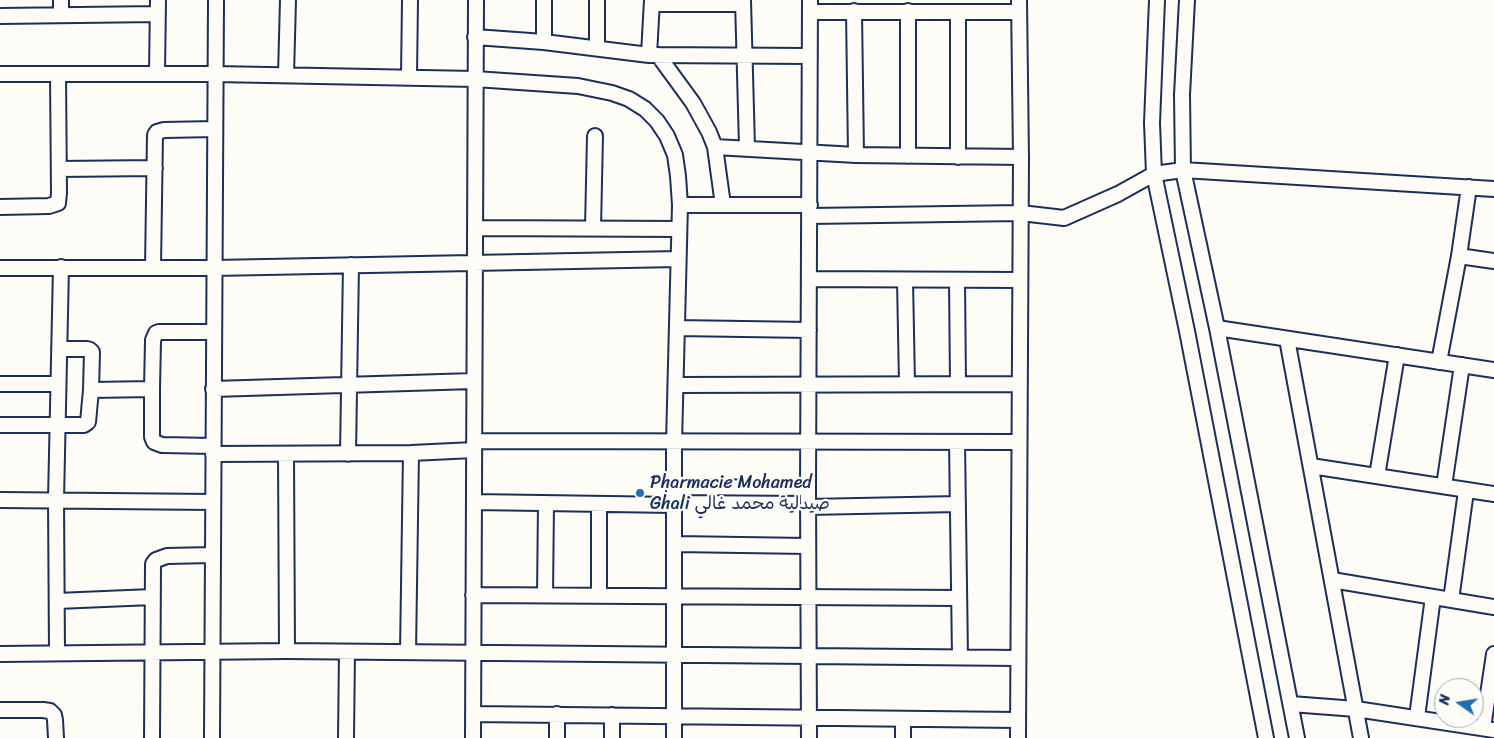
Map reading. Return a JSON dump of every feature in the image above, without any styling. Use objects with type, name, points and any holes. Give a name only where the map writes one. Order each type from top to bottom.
[{"type":"street","points":[[61,0],[61,15]]},
{"type":"street","points":[[212,738],[216,0]]},
{"type":"street","points":[[286,75],[288,0]]},
{"type":"street","points":[[409,76],[410,0]]},
{"type":"street","points":[[473,738],[476,0]]},
{"type":"street","points":[[544,0],[544,42]]},
{"type":"street","points":[[597,0],[597,47]]},
{"type":"street","points":[[1157,0],[1152,123],[1154,174],[1187,331],[1266,738]]},
{"type":"street","points":[[1187,0],[1182,95],[1183,170],[1217,328],[1297,738]]},
{"type":"street","points":[[723,204],[715,147],[702,117],[654,55],[652,2],[743,2],[747,147]]},
{"type":"street","points":[[809,738],[810,6],[854,11],[958,12],[1019,6],[1021,213],[1018,738]]},
{"type":"street","points":[[0,16],[61,15],[158,7],[157,73]]},
{"type":"street","points":[[854,11],[856,155]]},
{"type":"street","points":[[908,11],[908,156]]},
{"type":"street","points":[[958,12],[958,157]]},
{"type":"street","points":[[475,37],[597,47],[654,55],[810,56]]},
{"type":"street","points":[[0,74],[157,73],[475,78],[595,89],[629,99],[645,109],[657,121],[667,136],[675,155],[680,205],[674,443],[674,738]]},
{"type":"street","points":[[0,207],[54,205],[58,202],[58,74]]},
{"type":"street","points":[[153,268],[154,168],[157,132],[164,130],[215,129]]},
{"type":"street","points":[[593,228],[595,136]]},
{"type":"street","points":[[715,147],[747,147],[856,155],[1021,157]]},
{"type":"street","points":[[59,169],[154,168]]},
{"type":"street","points":[[680,205],[723,204],[810,211],[1021,213],[1064,218],[1118,194],[1154,174],[1183,170],[1494,189]]},
{"type":"street","points":[[1439,362],[1459,256],[1469,187]]},
{"type":"street","points":[[475,228],[679,229]]},
{"type":"street","points":[[1459,256],[1494,261]]},
{"type":"street","points":[[0,268],[61,266],[214,268],[678,259]]},
{"type":"street","points":[[348,454],[351,265]]},
{"type":"street","points":[[57,653],[56,500],[61,266]]},
{"type":"street","points":[[809,279],[1020,280]]},
{"type":"street","points":[[905,280],[908,384]]},
{"type":"street","points":[[957,281],[958,384]]},
{"type":"street","points":[[677,328],[809,330]]},
{"type":"street","points":[[1217,328],[1494,370]]},
{"type":"street","points":[[214,332],[159,332],[156,334],[153,340],[152,389],[152,437],[154,442],[162,445],[213,450],[286,454],[411,453],[474,446],[808,442],[1020,442]]},
{"type":"street","points":[[1286,339],[1361,738]]},
{"type":"street","points":[[0,425],[84,425],[88,422],[90,416],[92,356],[90,350],[59,349]]},
{"type":"street","points":[[1377,476],[1397,355]]},
{"type":"street","points":[[1444,486],[1462,365]]},
{"type":"street","points":[[213,389],[474,381]]},
{"type":"street","points":[[0,384],[58,384]]},
{"type":"street","points":[[676,385],[1020,384]]},
{"type":"street","points":[[91,390],[152,389]]},
{"type":"street","points":[[957,442],[960,657]]},
{"type":"street","points":[[408,652],[411,453]]},
{"type":"street","points":[[286,454],[287,651]]},
{"type":"street","points":[[1311,466],[1494,494]]},
{"type":"street","points":[[675,487],[808,488]]},
{"type":"street","points":[[1451,600],[1466,491]]},
{"type":"street","points":[[0,500],[213,502]]},
{"type":"street","points":[[474,502],[674,505]]},
{"type":"street","points":[[545,595],[546,503]]},
{"type":"street","points":[[599,504],[599,595]]},
{"type":"street","points":[[808,507],[958,504]]},
{"type":"street","points":[[675,544],[808,546]]},
{"type":"street","points":[[152,738],[152,569],[156,560],[167,556],[212,555]]},
{"type":"street","points":[[1332,580],[1494,607]]},
{"type":"street","points":[[473,595],[959,598]]},
{"type":"street","points":[[57,601],[152,597]]},
{"type":"street","points":[[1417,717],[1433,597]]},
{"type":"street","points":[[0,654],[287,651],[1018,658]]},
{"type":"street","points":[[346,738],[347,652]]},
{"type":"street","points":[[1291,704],[1356,709],[1489,729],[1494,654]]},
{"type":"street","points":[[0,710],[50,711],[54,715],[56,738]]},
{"type":"street","points":[[473,714],[1018,720]]},
{"type":"street","points":[[556,714],[557,738]]},
{"type":"street","points":[[612,715],[612,738]]},
{"type":"street","points":[[903,719],[903,738]]},
{"type":"place","name":"Pharmacie Mohamed Ghali صيدلية محمد غالي","points":[[640,493]]}]
